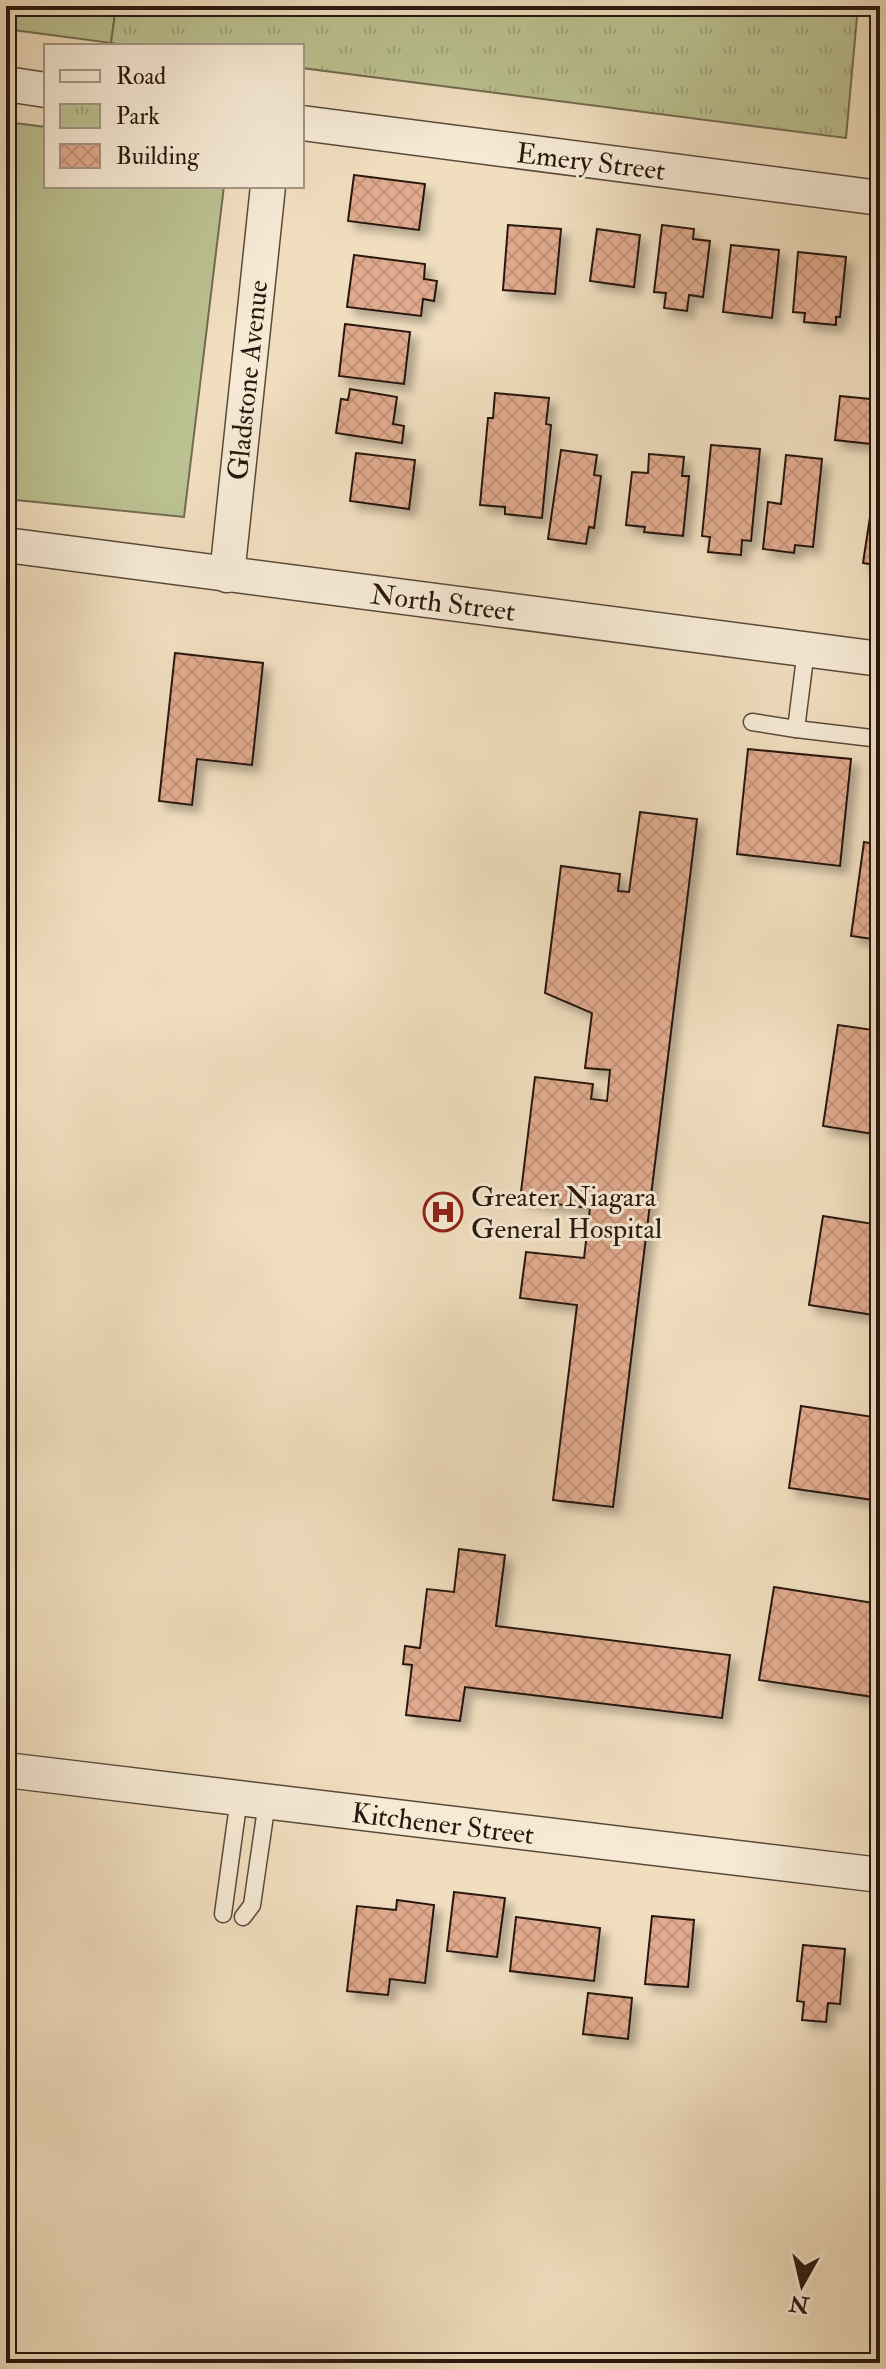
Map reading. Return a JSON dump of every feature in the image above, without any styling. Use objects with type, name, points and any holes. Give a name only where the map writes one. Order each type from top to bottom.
[{"type":"street","points":[[6,84],[44,90]]},
{"type":"street","name":"Emery Street","points":[[304,123],[880,198]]},
{"type":"street","name":"Gladstone Avenue","points":[[227,575],[268,188]]},
{"type":"street","name":"North Street","points":[[6,545],[880,659]]},
{"type":"street","name":"Kitchener Street","points":[[6,1770],[880,1875]]},
{"type":"lane","points":[[796,729],[806,650]]},
{"type":"lane","points":[[752,722],[880,739]]},
{"type":"lane","points":[[223,1914],[253,1800]]},
{"type":"lane","points":[[243,1917],[252,1905],[253,1800]]},
{"type":"green space","points":[[6,6],[116,6],[111,43],[6,29]]},
{"type":"green space","points":[[116,6],[858,6],[846,138],[304,68],[304,44],[111,43]]},
{"type":"green space","points":[[6,122],[44,127],[44,188],[224,188],[184,517],[6,499]]},
{"type":"building","points":[[875,66],[880,66],[880,126],[870,125]]},
{"type":"building","points":[[354,175],[425,184],[419,230],[348,221]]},
{"type":"building","points":[[508,225],[561,229],[555,294],[503,290]]},
{"type":"building","points":[[662,225],[694,229],[693,239],[710,241],[703,297],[689,295],[687,311],[664,308],[666,293],[654,292]]},
{"type":"building","points":[[597,229],[640,235],[634,287],[590,281]]},
{"type":"building","points":[[731,245],[779,250],[772,318],[723,312]]},
{"type":"building","points":[[798,252],[846,257],[840,317],[836,317],[836,325],[804,322],[805,313],[793,312]]},
{"type":"building","points":[[354,255],[425,264],[424,279],[437,281],[434,301],[423,299],[421,316],[347,307]]},
{"type":"building","points":[[345,324],[410,332],[404,384],[339,376]]},
{"type":"building","points":[[350,389],[397,397],[393,424],[404,426],[402,443],[336,433],[341,399],[348,400]]},
{"type":"building","points":[[495,393],[549,398],[546,424],[551,425],[542,518],[505,514],[505,507],[480,505],[488,418],[493,418]]},
{"type":"building","points":[[840,396],[880,400],[880,445],[835,440]]},
{"type":"building","points":[[711,445],[760,449],[751,541],[742,540],[741,555],[708,552],[710,537],[702,536]]},
{"type":"building","points":[[561,450],[597,455],[594,475],[601,476],[594,528],[589,527],[586,544],[548,539]]},
{"type":"building","points":[[356,453],[415,460],[409,509],[350,501]]},
{"type":"building","points":[[649,454],[684,457],[682,476],[689,476],[683,536],[644,532],[645,527],[626,525],[632,472],[648,473]]},
{"type":"building","points":[[786,455],[822,459],[813,547],[795,545],[794,553],[763,549],[768,502],[781,504]]},
{"type":"building","points":[[870,517],[880,518],[880,566],[863,563]]},
{"type":"building","points":[[175,653],[263,663],[252,765],[197,759],[192,805],[159,801]]},
{"type":"building","points":[[748,749],[851,759],[840,866],[737,854]]},
{"type":"building","points":[[640,812],[697,819],[613,1507],[553,1500],[577,1305],[520,1298],[526,1252],[584,1258],[590,1208],[520,1200],[535,1077],[593,1084],[591,1099],[607,1101],[610,1070],[585,1068],[592,1013],[545,993],[561,866],[620,874],[618,891],[629,892]]},
{"type":"building","points":[[864,842],[880,845],[880,940],[851,936]]},
{"type":"building","points":[[838,1025],[880,1031],[880,1135],[823,1126]]},
{"type":"building","points":[[823,1216],[880,1225],[880,1316],[809,1305]]},
{"type":"building","points":[[801,1406],[880,1418],[880,1501],[789,1488]]},
{"type":"building","points":[[459,1549],[505,1555],[496,1626],[730,1655],[722,1718],[465,1687],[460,1721],[406,1715],[412,1665],[403,1664],[405,1646],[420,1648],[427,1589],[454,1592]]},
{"type":"building","points":[[774,1587],[880,1604],[880,1698],[759,1680]]},
{"type":"building","points":[[454,1892],[505,1898],[497,1957],[447,1951]]},
{"type":"building","points":[[397,1900],[434,1905],[425,1983],[390,1979],[388,1995],[347,1991],[357,1906],[396,1910]]},
{"type":"building","points":[[652,1916],[694,1920],[688,1987],[645,1984]]},
{"type":"building","points":[[516,1917],[600,1928],[594,1981],[510,1971]]},
{"type":"building","points":[[803,1945],[845,1949],[840,2004],[828,2003],[826,2022],[802,2020],[804,2002],[797,2001]]},
{"type":"building","points":[[588,1993],[632,1998],[628,2039],[583,2034]]},
{"type":"place","name":"Greater Niagara General Hospital","points":[[443,1212]]}]
